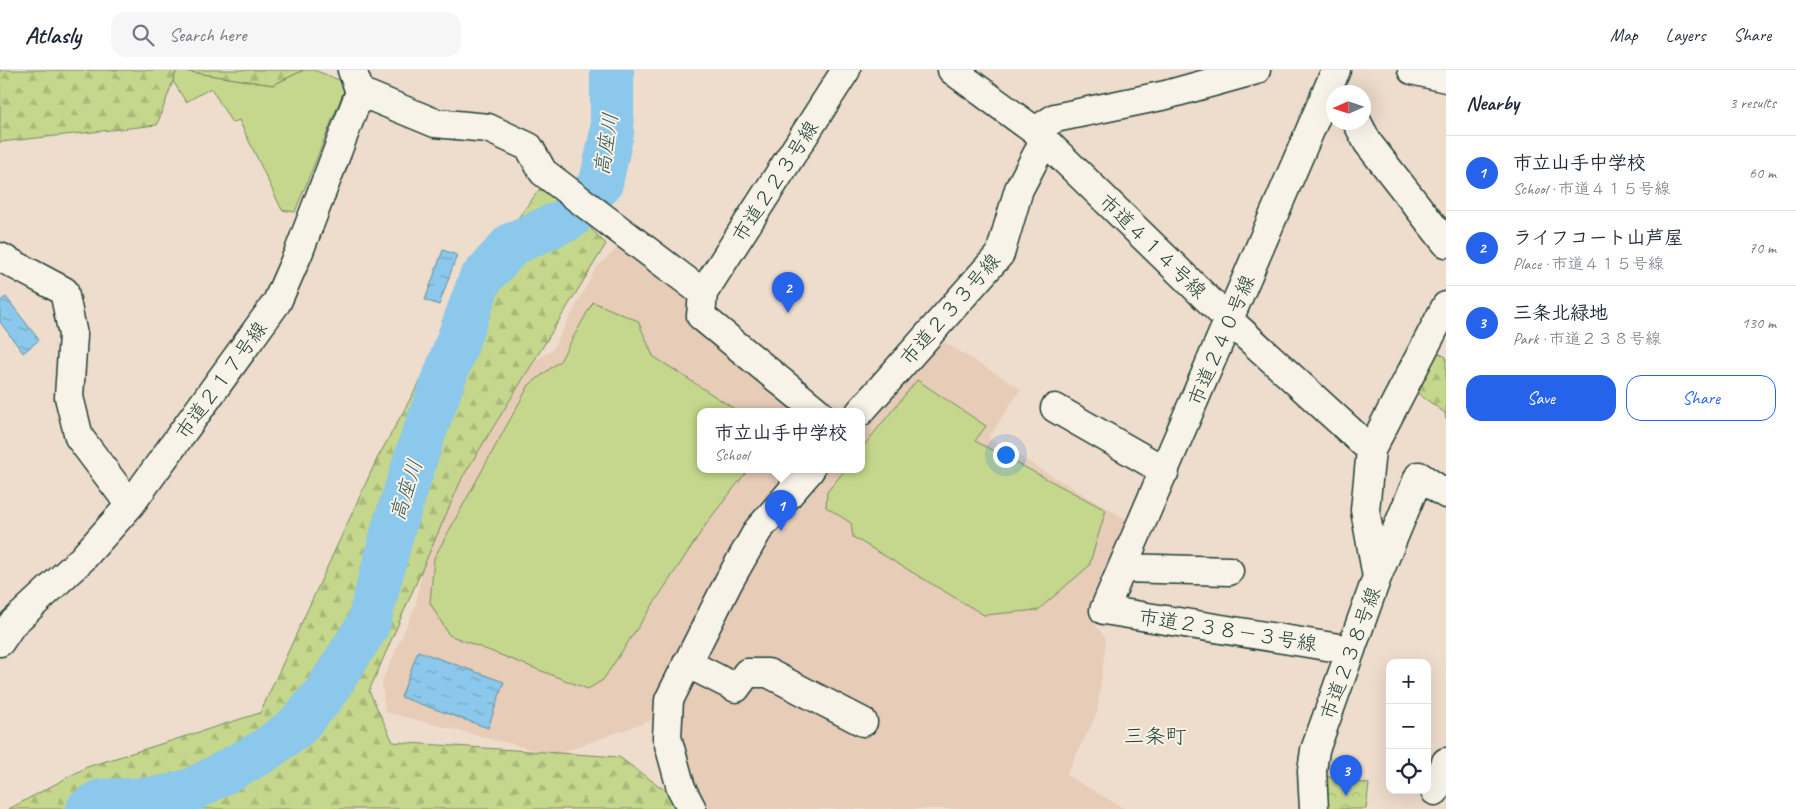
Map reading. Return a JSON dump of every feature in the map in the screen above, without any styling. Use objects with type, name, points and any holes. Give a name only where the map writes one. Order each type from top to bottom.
[{"type":"street","name":"市道２２３号線","points":[[703,293],[846,70]]},
{"type":"street","name":"市道４１４号線","points":[[952,70],[1040,136],[1229,320],[1371,450]]},
{"type":"street","points":[[1040,136],[1055,118],[1166,95],[1256,70]]},
{"type":"street","points":[[1338,70],[1342,85]]},
{"type":"street","name":"市道２４０号線","points":[[1104,610],[1338,70]]},
{"type":"street","points":[[1412,70],[1446,78]]},
{"type":"street","points":[[356,81],[435,123],[488,128],[529,147],[543,172],[703,293],[701,316],[813,408]]},
{"type":"street","name":"市道２１７号線","points":[[0,642],[12,624],[82,559],[130,505],[277,302],[298,254],[356,81]]},
{"type":"street","points":[[1361,130],[1368,143],[1446,243]]},
{"type":"street","name":"市道２３３号線","points":[[864,408],[1000,254],[1019,189],[1040,136]]},
{"type":"street","points":[[0,257],[64,291],[73,334],[69,397],[79,437],[130,505]]},
{"type":"street","name":"市道２３８号線","points":[[1314,809],[1312,772],[1315,750],[1378,577],[1364,510],[1371,450],[1446,306]]},
{"type":"street","points":[[1055,408],[1165,471]]},
{"type":"street","points":[[692,809],[681,788],[667,737],[669,700],[758,530],[807,473]]},
{"type":"street","points":[[1378,577],[1419,476],[1446,494]]},
{"type":"street","points":[[1123,568],[1229,571]]},
{"type":"street","name":"市道２３８－３号線","points":[[1104,610],[1351,650]]},
{"type":"street","points":[[687,663],[736,688],[747,673],[768,673],[863,722]]},
{"type":"street","points":[[1435,791],[1446,762]]},
{"type":"shaded area","points":[[621,245],[687,294],[687,321],[796,408],[697,408],[697,473],[865,473],[865,426],[942,341],[1021,389],[988,438],[1132,523],[1123,538],[1090,618],[1106,639],[1097,713],[1066,775],[1125,809],[678,809],[669,795],[654,719],[555,755],[385,712],[382,682],[416,604],[426,545],[519,372],[553,349],[596,268]]},
{"type":"green space","points":[[0,70],[177,70],[157,125],[0,142]]},
{"type":"green space","points":[[177,70],[304,70],[273,85]]},
{"type":"green space","points":[[177,70],[273,85],[304,70],[314,70],[347,83],[295,212],[282,210],[239,120],[232,123],[211,88],[186,102],[173,81]]},
{"type":"green space","points":[[545,182],[606,244],[462,478],[369,691],[393,742],[619,757],[691,809],[9,809],[87,767],[260,713],[377,459],[489,257]]},
{"type":"green space","points":[[593,302],[638,321],[653,356],[733,408],[697,408],[697,473],[746,473],[709,520],[603,680],[588,689],[449,635],[430,603],[434,558],[529,385],[560,361]]},
{"type":"green space","points":[[1435,351],[1446,357],[1446,419],[1445,413],[1416,392]]},
{"type":"green space","points":[[917,380],[986,426],[975,441],[1106,510],[1089,566],[1038,610],[984,615],[853,537],[851,523],[826,507],[827,492],[843,473],[865,473],[865,444]]},
{"type":"green space","points":[[1323,776],[1369,784],[1366,809],[1324,809]]},
{"type":"water","points":[[443,250],[457,255],[439,305],[425,300]]},
{"type":"water","points":[[6,297],[39,340],[23,353],[0,322],[0,301]]},
{"type":"water","points":[[418,651],[504,682],[488,728],[401,697]]},
{"type":"waterway","name":"高座川","points":[[88,809],[101,801],[151,799],[172,796],[194,789],[264,751],[296,727],[323,696],[368,625],[393,530],[422,439],[480,280],[512,244],[570,218],[601,183],[612,132],[612,70]]},
{"type":"place","name":"ライフコート山芦屋","points":[[788,313]]},
{"type":"place","name":"市立山手中学校","points":[[781,531]]},
{"type":"place","name":"三条北緑地","points":[[1346,796]]},
{"type":"district","name":"三条町","points":[[1155,736]]}]
